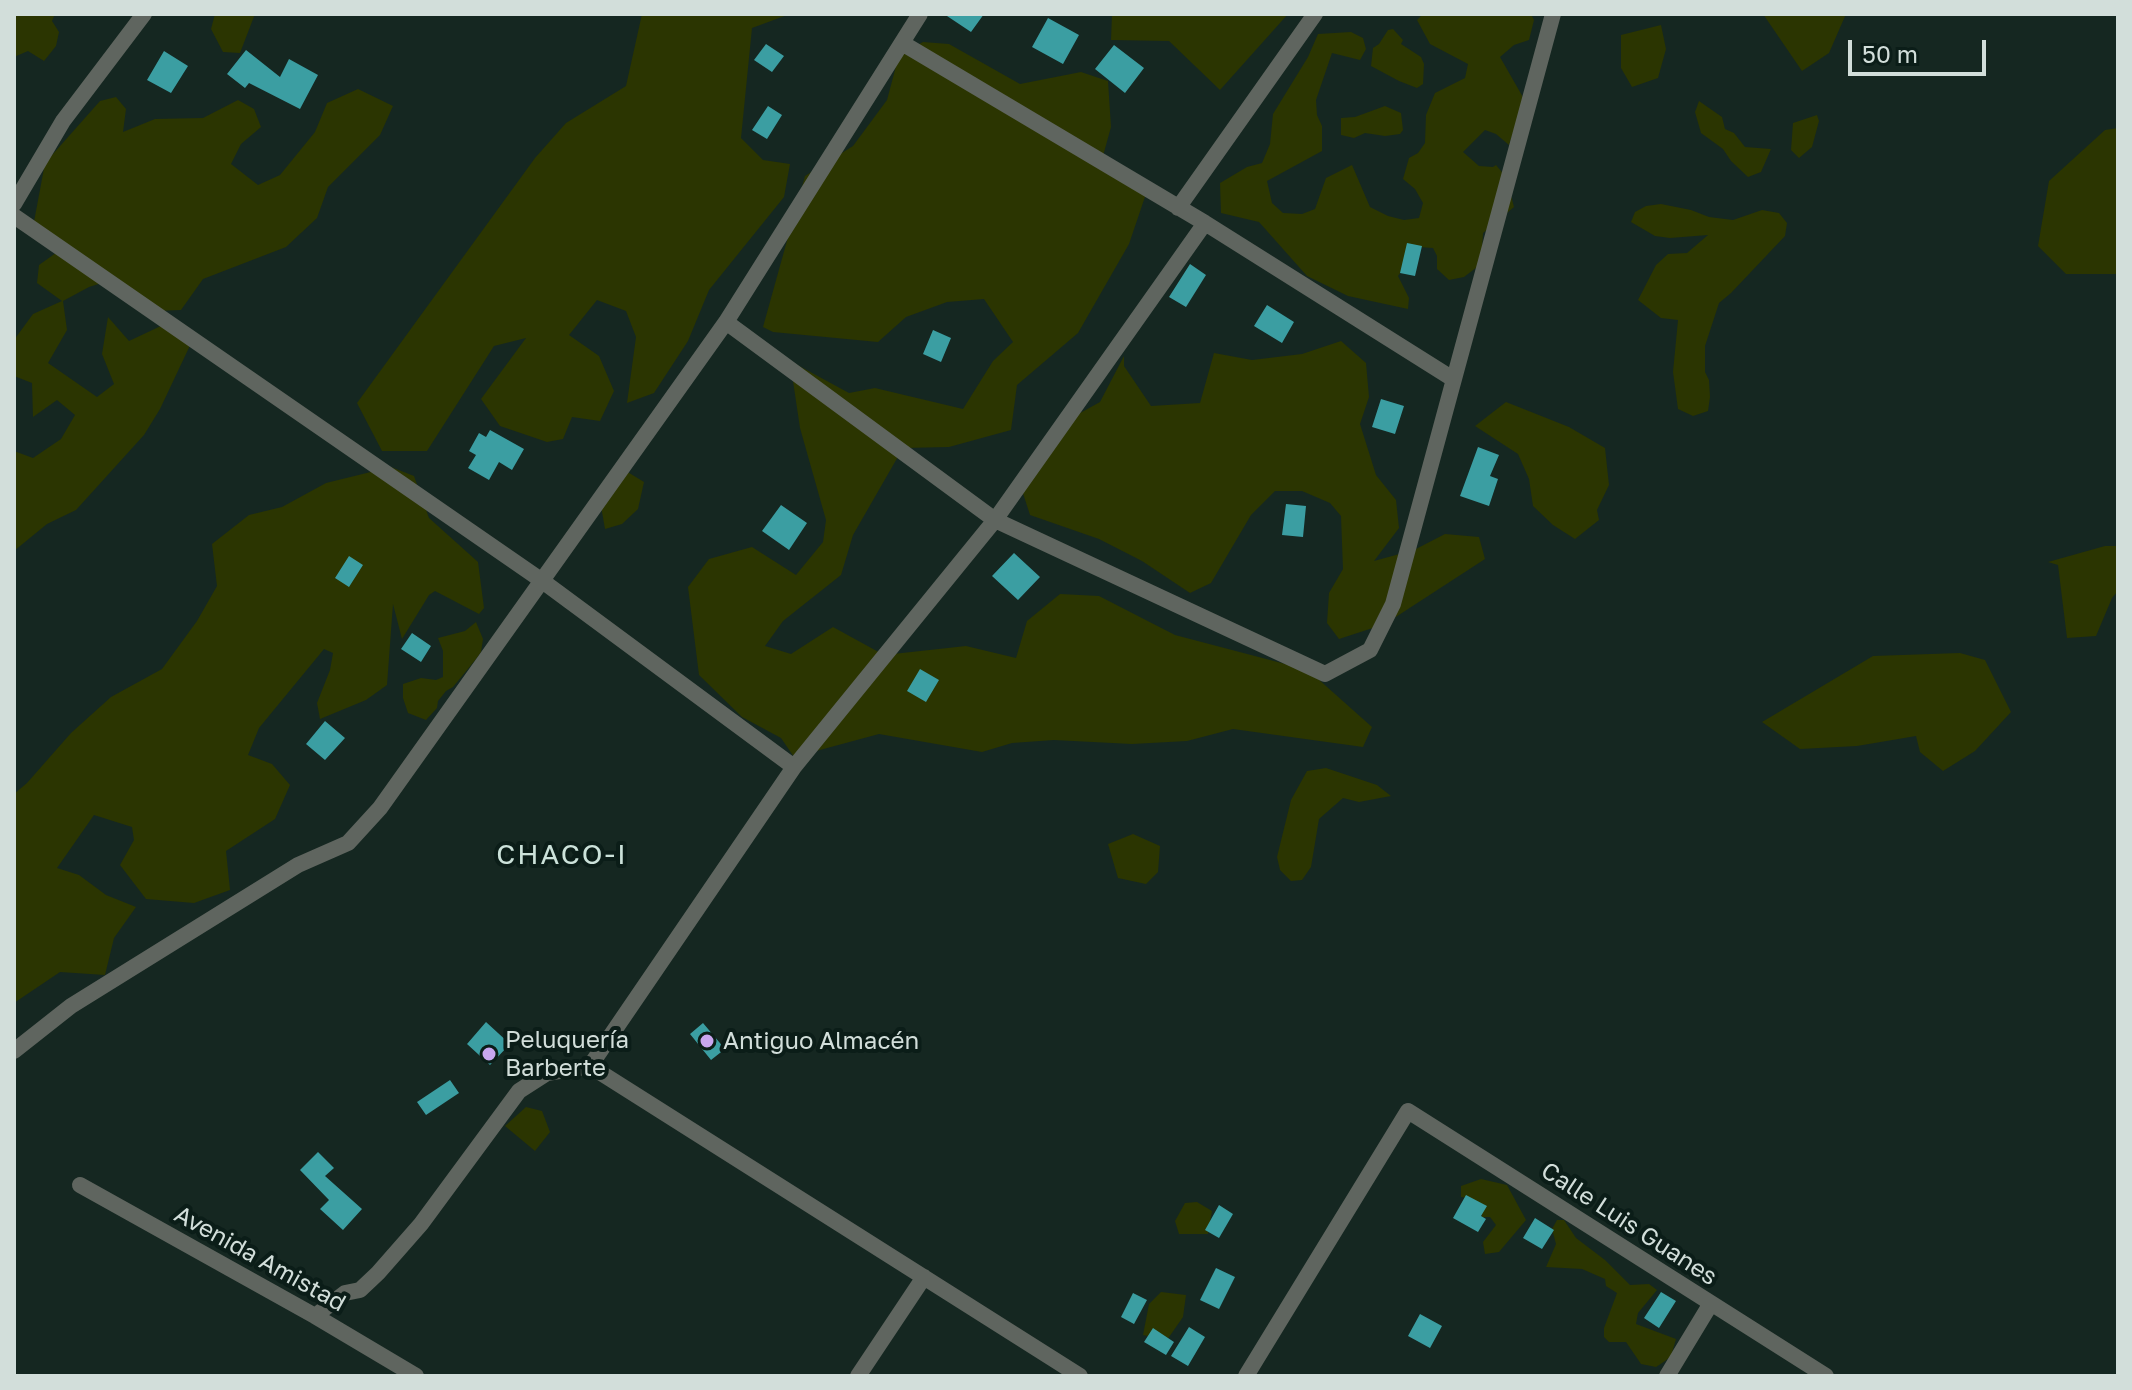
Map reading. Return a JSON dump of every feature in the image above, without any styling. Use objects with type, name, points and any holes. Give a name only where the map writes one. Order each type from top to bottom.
[{"type":"street","points":[[14,204],[63,121],[144,14]]},
{"type":"street","points":[[14,1051],[71,1006],[298,865],[348,843],[380,808],[726,322],[920,14]]},
{"type":"street","points":[[1178,208],[1315,14]]},
{"type":"street","points":[[726,322],[995,520],[1325,674],[1370,650],[1393,604],[1553,14]]},
{"type":"street","points":[[902,43],[1205,223],[1453,379]]},
{"type":"street","points":[[14,216],[541,580],[794,767]]},
{"type":"street","points":[[590,1066],[794,767],[995,520],[1205,223]]},
{"type":"street","points":[[315,1316],[345,1293],[360,1290],[378,1273],[421,1224],[519,1091],[547,1073],[590,1066],[1080,1376]]},
{"type":"street","name":"Calle Luis Guanes","points":[[1246,1376],[1408,1111],[1826,1376]]},
{"type":"street","name":"Avenida Amistad","points":[[80,1185],[416,1376]]},
{"type":"street","points":[[858,1376],[924,1277]]},
{"type":"street","points":[[1667,1376],[1710,1305]]},
{"type":"green space","points":[[14,14],[55,14],[52,21],[59,32],[56,46],[44,61],[28,51],[14,57]]},
{"type":"green space","points":[[215,14],[255,14],[240,53],[223,52],[211,29]]},
{"type":"green space","points":[[642,14],[790,14],[752,28],[741,138],[763,160],[790,164],[784,197],[709,290],[688,341],[654,393],[627,403],[636,337],[626,311],[597,300],[569,335],[599,356],[614,391],[600,421],[572,417],[563,439],[547,442],[500,426],[481,399],[526,338],[494,346],[427,451],[382,451],[357,403],[535,158],[566,123],[626,86]]},
{"type":"green space","points":[[1112,14],[1288,14],[1220,90],[1169,41],[1111,40]]},
{"type":"green space","points":[[1423,14],[1531,14],[1534,20],[1529,40],[1514,45],[1500,57],[1524,99],[1509,145],[1496,134],[1485,130],[1463,152],[1479,166],[1496,165],[1506,177],[1514,207],[1483,233],[1481,264],[1464,277],[1449,280],[1437,269],[1437,256],[1433,248],[1418,247],[1398,276],[1409,298],[1408,309],[1348,296],[1307,276],[1259,222],[1221,213],[1220,183],[1247,167],[1262,163],[1270,144],[1273,114],[1308,57],[1318,34],[1351,32],[1363,38],[1366,49],[1360,60],[1332,53],[1316,100],[1322,126],[1322,151],[1267,181],[1272,203],[1283,213],[1302,214],[1315,209],[1326,178],[1352,165],[1370,207],[1404,220],[1419,218],[1423,203],[1415,189],[1403,179],[1409,158],[1418,153],[1425,143],[1426,115],[1435,93],[1465,78],[1468,64],[1430,44],[1417,20]]},
{"type":"green space","points":[[1763,14],[1846,14],[1829,53],[1802,71]]},
{"type":"green space","points":[[1661,25],[1666,49],[1658,78],[1632,87],[1621,68],[1621,35]]},
{"type":"green space","points":[[1393,29],[1403,40],[1401,44],[1421,57],[1424,64],[1423,84],[1417,88],[1371,66],[1373,48],[1388,30]]},
{"type":"green space","points":[[923,42],[949,44],[1020,84],[1081,72],[1108,81],[1111,127],[1103,156],[1149,185],[1129,244],[1078,333],[1017,385],[1011,430],[949,447],[903,448],[853,535],[841,575],[783,621],[765,646],[791,654],[833,627],[884,655],[966,646],[1016,658],[1027,621],[1060,594],[1099,596],[1175,635],[1308,670],[1372,727],[1363,747],[1233,729],[1187,741],[1132,744],[1054,740],[1012,743],[982,752],[879,734],[794,757],[781,738],[742,717],[699,675],[688,587],[709,559],[752,547],[796,575],[823,542],[826,520],[800,428],[790,361],[849,393],[875,388],[963,409],[993,361],[1013,342],[984,299],[947,302],[906,317],[878,342],[773,332],[763,327],[805,176],[853,146],[887,100],[899,55]]},
{"type":"green space","points":[[358,89],[393,106],[380,135],[328,187],[317,218],[286,247],[203,279],[181,310],[155,311],[111,280],[89,287],[63,301],[67,330],[48,363],[97,397],[114,384],[102,354],[108,317],[129,341],[163,325],[194,337],[160,409],[144,435],[76,510],[47,524],[14,551],[14,451],[33,458],[61,439],[75,415],[57,400],[33,417],[32,383],[14,376],[14,340],[33,314],[62,301],[37,283],[39,265],[60,250],[33,227],[45,163],[100,101],[116,97],[126,109],[123,132],[155,119],[203,118],[238,100],[254,109],[261,127],[241,144],[231,164],[258,185],[280,175],[315,132],[327,103]]},
{"type":"green space","points":[[1699,101],[1722,117],[1725,129],[1734,133],[1745,147],[1771,149],[1761,172],[1748,177],[1723,149],[1701,133],[1695,112]]},
{"type":"green space","points":[[1385,106],[1401,113],[1403,130],[1400,134],[1385,136],[1365,133],[1354,138],[1341,135],[1341,118],[1355,117]]},
{"type":"green space","points":[[1817,115],[1819,121],[1812,147],[1799,158],[1791,150],[1793,123]]},
{"type":"green space","points":[[2118,128],[2118,274],[2066,274],[2038,246],[2049,181],[2105,130]]},
{"type":"green space","points":[[1661,204],[1733,220],[1762,210],[1779,213],[1787,223],[1785,236],[1719,303],[1705,346],[1705,372],[1710,397],[1708,411],[1693,416],[1678,409],[1673,372],[1678,320],[1661,318],[1638,300],[1656,265],[1668,254],[1687,253],[1708,235],[1655,236],[1631,222],[1635,212],[1646,206]]},
{"type":"green space","points":[[1341,341],[1366,363],[1369,397],[1360,424],[1376,475],[1396,500],[1399,528],[1374,561],[1414,550],[1445,534],[1479,537],[1485,559],[1385,624],[1339,639],[1327,623],[1329,593],[1343,569],[1341,516],[1330,503],[1302,491],[1275,491],[1251,515],[1211,583],[1190,593],[1142,561],[1099,539],[1030,515],[1021,487],[1073,417],[1100,402],[1124,356],[1124,366],[1151,406],[1200,403],[1214,353],[1252,360],[1302,354]]},
{"type":"green space","points":[[1506,402],[1569,427],[1605,448],[1609,485],[1597,510],[1599,520],[1575,539],[1553,525],[1533,506],[1529,479],[1518,454],[1475,426]]},
{"type":"green space","points":[[391,467],[414,476],[429,518],[478,562],[484,608],[479,614],[435,591],[429,595],[402,639],[393,604],[387,685],[366,700],[320,719],[317,703],[333,653],[324,649],[259,728],[248,755],[272,764],[290,785],[275,819],[226,851],[230,890],[194,903],[146,899],[120,865],[134,840],[132,827],[94,815],[57,868],[79,875],[106,895],[136,907],[114,938],[105,975],[60,972],[14,1003],[14,794],[71,733],[111,697],[162,669],[197,621],[217,586],[212,544],[249,515],[282,507],[326,483]]},
{"type":"green space","points":[[626,471],[644,482],[638,509],[622,524],[605,529],[601,506]]},
{"type":"green space","points":[[2105,546],[2118,546],[2118,591],[2096,636],[2067,638],[2058,565],[2048,562]]},
{"type":"green space","points":[[476,622],[483,639],[481,652],[476,659],[446,691],[426,720],[408,713],[403,684],[421,678],[436,680],[443,677],[443,651],[438,638],[465,631]]},
{"type":"green space","points":[[1960,653],[1985,660],[2011,712],[1975,751],[1943,771],[1920,752],[1916,736],[1857,746],[1800,749],[1762,722],[1873,656]]},
{"type":"green space","points":[[1326,768],[1377,785],[1391,796],[1359,802],[1343,798],[1319,819],[1311,867],[1302,880],[1291,881],[1280,870],[1277,857],[1291,800],[1307,771]]},
{"type":"green space","points":[[1133,834],[1160,846],[1158,872],[1146,884],[1118,878],[1108,844]]},
{"type":"green space","points":[[526,1107],[542,1111],[550,1132],[535,1151],[505,1126]]},
{"type":"green space","points":[[1481,1179],[1507,1185],[1526,1220],[1499,1252],[1485,1254],[1483,1242],[1496,1225],[1490,1217],[1482,1217],[1481,1206],[1470,1198],[1461,1197],[1461,1186]]},
{"type":"green space","points":[[1197,1202],[1212,1211],[1208,1234],[1179,1234],[1175,1221],[1185,1203]]},
{"type":"green space","points":[[1557,1220],[1564,1220],[1576,1238],[1605,1260],[1630,1285],[1649,1284],[1657,1290],[1638,1313],[1636,1324],[1676,1339],[1671,1356],[1665,1361],[1656,1367],[1641,1364],[1626,1342],[1609,1342],[1604,1337],[1604,1328],[1617,1293],[1606,1286],[1605,1279],[1582,1269],[1546,1267],[1556,1244],[1552,1229]]},
{"type":"green space","points":[[1161,1292],[1186,1295],[1183,1317],[1167,1340],[1143,1335],[1149,1304]]},
{"type":"building","points":[[944,14],[984,14],[971,32]]},
{"type":"building","points":[[1048,18],[1079,35],[1063,64],[1032,47]]},
{"type":"building","points":[[766,44],[784,56],[772,72],[754,60]]},
{"type":"building","points":[[1114,45],[1144,68],[1125,93],[1095,69]]},
{"type":"building","points":[[246,50],[280,77],[289,59],[318,75],[300,109],[249,83],[245,88],[227,74]]},
{"type":"building","points":[[164,51],[188,66],[171,93],[147,80]]},
{"type":"building","points":[[768,106],[782,115],[767,139],[752,130]]},
{"type":"building","points":[[1407,243],[1422,246],[1415,276],[1400,273]]},
{"type":"building","points":[[1190,264],[1206,275],[1186,307],[1169,297]]},
{"type":"building","points":[[1267,305],[1294,322],[1282,343],[1254,326]]},
{"type":"building","points":[[933,330],[951,338],[941,362],[923,354]]},
{"type":"building","points":[[1381,399],[1404,406],[1395,434],[1372,427]]},
{"type":"building","points":[[490,430],[524,449],[512,470],[499,462],[489,480],[468,468],[476,455],[469,451],[479,433],[486,437]]},
{"type":"building","points":[[1478,447],[1499,455],[1490,476],[1498,479],[1489,506],[1460,496]]},
{"type":"building","points":[[1286,504],[1306,506],[1303,537],[1282,535]]},
{"type":"building","points":[[781,505],[807,523],[789,550],[762,531]]},
{"type":"building","points":[[1014,553],[1040,577],[1018,600],[992,576]]},
{"type":"building","points":[[349,556],[363,565],[349,587],[335,578]]},
{"type":"building","points":[[412,633],[431,646],[421,662],[401,649]]},
{"type":"building","points":[[920,669],[939,680],[926,702],[907,691]]},
{"type":"building","points":[[325,721],[345,738],[325,760],[306,744]]},
{"type":"building","name":"Peluquería Barberte","points":[[486,1022],[510,1044],[490,1065],[467,1044]]},
{"type":"building","name":"Antiguo Almacén","points":[[703,1023],[725,1049],[711,1060],[690,1034]]},
{"type":"building","points":[[450,1080],[459,1093],[426,1115],[417,1102]]},
{"type":"building","points":[[318,1152],[334,1168],[325,1176],[362,1209],[343,1230],[320,1209],[329,1200],[300,1170]]},
{"type":"building","points":[[1466,1195],[1487,1206],[1481,1216],[1486,1219],[1478,1232],[1453,1218]]},
{"type":"building","points":[[1219,1205],[1233,1214],[1219,1238],[1205,1230]]},
{"type":"building","points":[[1535,1218],[1554,1230],[1542,1249],[1523,1238]]},
{"type":"building","points":[[1216,1268],[1235,1277],[1219,1309],[1200,1300]]},
{"type":"building","points":[[1661,1292],[1676,1301],[1659,1328],[1644,1318]]},
{"type":"building","points":[[1133,1293],[1147,1300],[1134,1324],[1121,1317]]},
{"type":"building","points":[[1420,1314],[1442,1326],[1430,1348],[1408,1336]]},
{"type":"building","points":[[1189,1327],[1205,1337],[1188,1366],[1171,1356]]},
{"type":"building","points":[[1153,1328],[1174,1342],[1166,1355],[1144,1342]]},
{"type":"place","name":"Antiguo Almacén","points":[[707,1041]]},
{"type":"place","name":"Peluquería Barberte","points":[[489,1054]]},
{"type":"district","name":"CHACO-I","points":[[562,855]]}]
